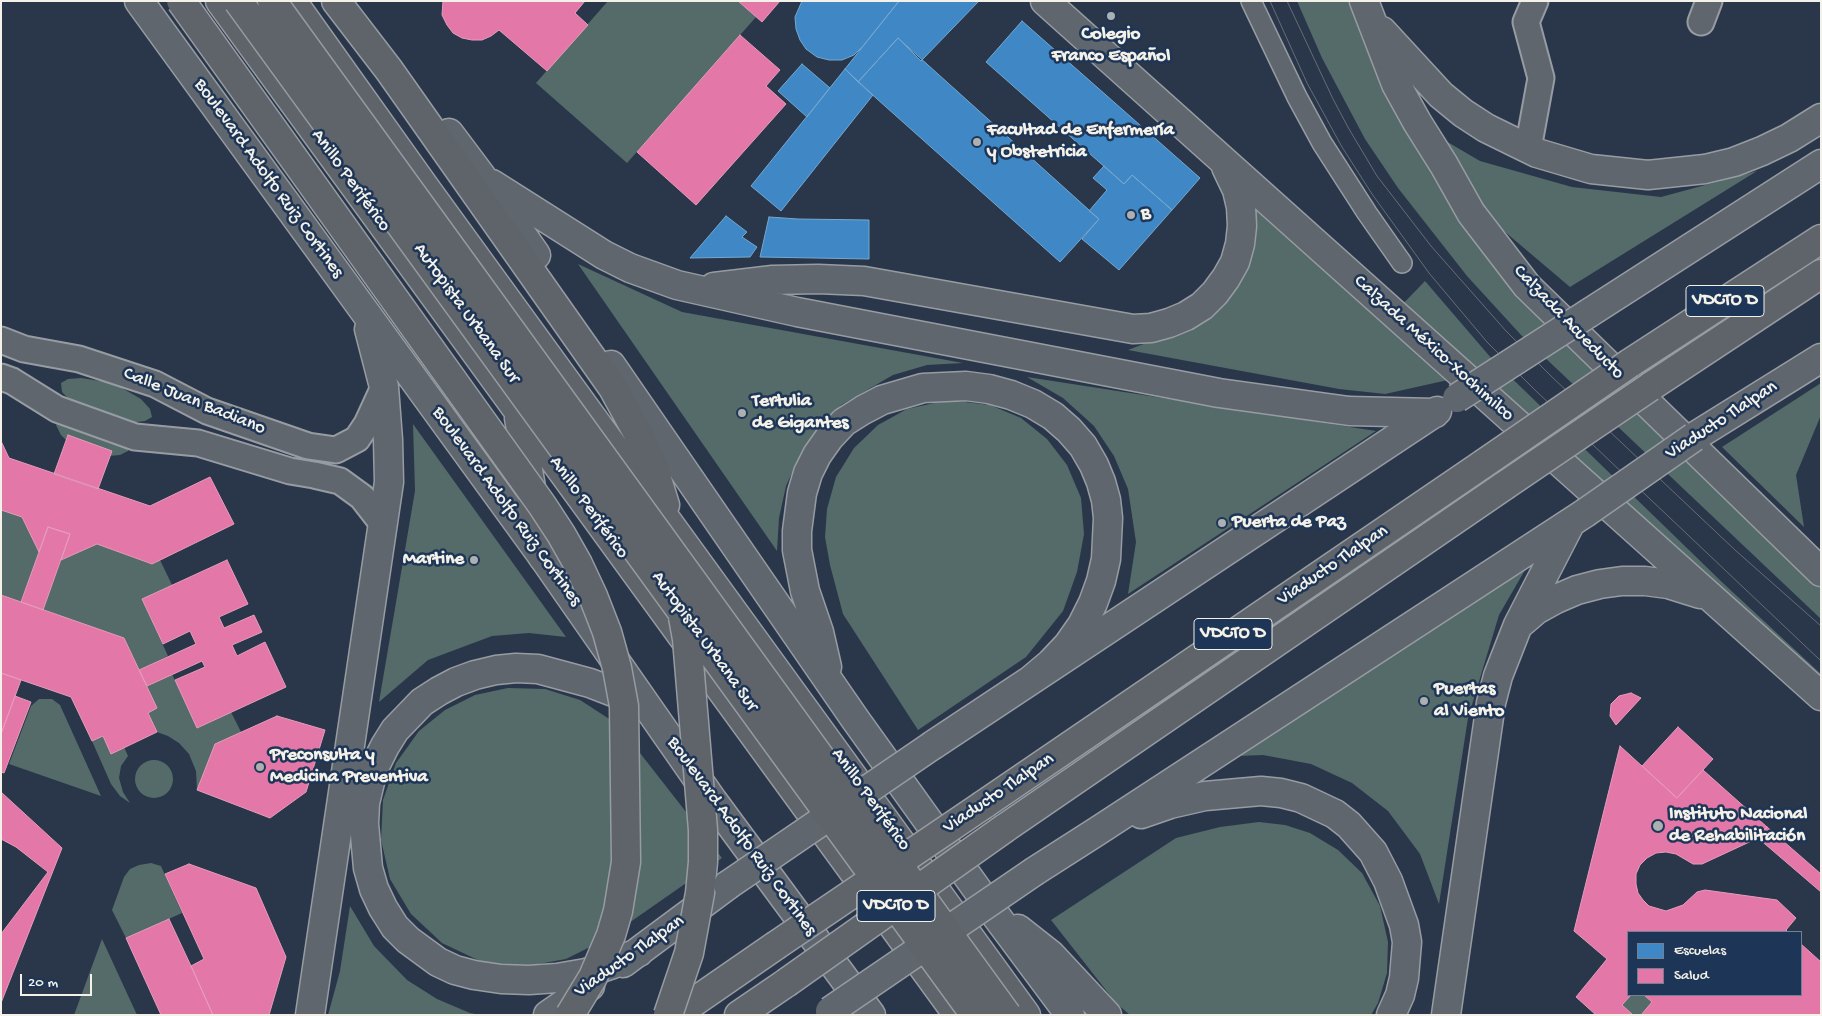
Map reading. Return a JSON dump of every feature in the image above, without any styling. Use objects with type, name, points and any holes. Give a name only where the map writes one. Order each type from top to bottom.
[{"type":"highway","points":[[181,1],[542,505],[578,564],[593,596],[617,668],[624,706],[626,862],[622,895],[611,935],[594,977],[570,1015]]},
{"type":"highway","name":"Anillo Periférico","points":[[220,1],[958,1015]]},
{"type":"highway","name":"Autopista Urbana Sur","points":[[238,1],[975,1015]]},
{"type":"highway","name":"Autopista Urbana Sur","points":[[272,1],[1007,1015]]},
{"type":"highway","name":"Anillo Periférico","points":[[292,1],[432,198],[1026,1015]]},
{"type":"highway","points":[[336,1],[389,70],[598,365],[641,438],[661,491],[668,516],[687,639],[703,830],[703,862],[695,923],[680,982],[668,1015]]},
{"type":"highway","name":"Viaducto Tlalpan","points":[[675,1015],[1630,363],[1821,238]]},
{"type":"highway","name":"Viaducto Tlalpan","points":[[739,1015],[1005,828],[1504,486],[1821,274]]},
{"type":"highway","points":[[518,411],[543,557]]},
{"type":"main road","name":"Boulevard Adolfo Ruiz Cortines","points":[[138,1],[543,557],[713,801],[871,1015]]},
{"type":"main road","points":[[350,1],[482,177],[830,681],[994,913],[1070,1015]]},
{"type":"main road","name":"Calzada México-Xochimilco","points":[[1045,1],[1821,696]]},
{"type":"main road","points":[[1367,10],[1441,95],[1463,113],[1486,128],[1528,150],[1591,169],[1648,175],[1705,169],[1734,162],[1762,152],[1821,118]]},
{"type":"main road","name":"Calzada Acueducto","points":[[1367,10],[1396,84],[1416,122],[1444,165],[1471,214],[1527,286],[1821,572]]},
{"type":"main road","points":[[698,289],[773,280],[864,281],[1132,329],[1160,326],[1186,316],[1208,301],[1226,278],[1235,262],[1240,244],[1241,208],[1237,190],[1230,173],[1220,158]]},
{"type":"main road","points":[[1032,679],[1457,398],[1821,164]]},
{"type":"main road","points":[[482,177],[596,250],[630,268],[656,278],[698,289],[797,312],[1220,392],[1349,411],[1435,413]]},
{"type":"main road","points":[[310,1015],[389,482],[384,387],[365,313]]},
{"type":"main road","name":"Viaducto Tlalpan","points":[[827,1013],[1035,871],[1578,518],[1694,436],[1821,358]]},
{"type":"main road","points":[[830,681],[819,632],[804,591],[797,550],[798,512],[808,473],[817,455],[844,422],[863,410],[902,393],[944,386],[981,388],[1011,395],[1033,404],[1053,416],[1083,446],[1094,464],[1101,482],[1106,500],[1108,537],[1106,559],[1093,603],[1082,625],[1068,645],[1032,679]]},
{"type":"main road","points":[[1446,1015],[1491,703],[1501,668],[1518,625],[1578,518]]},
{"type":"main road","points":[[1518,625],[1536,610],[1556,599],[1578,590],[1615,582],[1645,581],[1668,584],[1711,598]]},
{"type":"main road","points":[[639,952],[613,964],[586,973],[557,978],[501,980],[455,970],[422,952],[408,940],[395,927],[383,908],[374,889],[368,868],[364,824],[365,803],[370,782],[376,764],[395,730],[422,702],[456,682],[496,670],[516,668],[538,669],[590,683],[621,695],[650,711]]},
{"type":"main road","name":"Viaducto Tlalpan","points":[[548,1015],[639,952],[728,885],[1032,679]]},
{"type":"main road","points":[[1096,832],[1170,804],[1206,796],[1242,792],[1281,793],[1301,798],[1335,814],[1362,838],[1373,852],[1388,881],[1404,925],[1407,942],[1404,978],[1400,995],[1391,1015]]},
{"type":"main road","points":[[994,913],[1031,938],[1051,956],[1107,1015]]},
{"type":"street","points":[[1252,1],[1297,97],[1322,143],[1367,214],[1402,263]]},
{"type":"street","points":[[1528,150],[1541,78],[1526,22],[1535,1]]},
{"type":"street","points":[[6,379],[12,344]]},
{"type":"street","name":"Calle Juan Badiano","points":[[12,344],[79,359],[155,384],[207,411],[308,446],[336,450],[357,439],[367,424],[384,387]]},
{"type":"street","name":"Calle Juan Badiano","points":[[6,379],[57,408],[134,436],[198,443],[290,471],[314,474],[340,481],[362,496],[383,524]]},
{"type":"green space","points":[[608,1],[738,1],[756,17],[627,163],[536,83]]},
{"type":"green space","points":[[1297,1],[1354,1],[1467,219],[1821,580],[1821,619],[1521,335],[1467,276],[1398,188],[1365,139],[1322,58]]},
{"type":"green space","points":[[1415,123],[1480,161],[1572,187],[1661,197],[1757,171],[1570,287],[1478,209]]},
{"type":"green space","points":[[1247,201],[1448,380],[1385,394],[1339,389],[1128,350],[1188,327],[1230,297],[1246,247]]},
{"type":"green space","points":[[578,264],[682,312],[963,363],[927,365],[893,375],[841,405],[802,451],[786,486],[779,518],[777,551]]},
{"type":"green space","points":[[1425,281],[1492,359],[1724,584],[1821,674],[1821,689],[1398,309]]},
{"type":"green space","points":[[1027,377],[1376,431],[1128,594],[1136,542],[1128,489],[1114,456],[1094,426],[1063,398]]},
{"type":"green space","points":[[81,378],[113,383],[141,399],[150,409],[152,417],[145,421],[130,423],[72,402],[62,392],[61,383],[68,379]]},
{"type":"green space","points":[[1821,383],[1821,415],[1796,475],[1804,527],[1722,447]]},
{"type":"green space","points":[[948,400],[990,405],[1021,418],[1047,439],[1067,465],[1081,498],[1084,534],[1077,572],[1063,611],[1026,657],[918,730],[843,614],[830,565],[825,537],[827,509],[836,477],[854,448],[878,425],[907,409]]},
{"type":"green space","points":[[59,421],[128,445],[128,451],[120,455],[109,456],[71,445],[61,435],[56,425]]},
{"type":"green space","points":[[413,424],[566,637],[529,633],[492,636],[428,660],[379,702],[415,491]]},
{"type":"green space","points":[[1,510],[22,517],[39,552],[21,602],[1,595]]},
{"type":"green space","points":[[97,544],[151,564],[160,560],[172,585],[142,599],[168,656],[139,670],[124,638],[43,610],[61,560]]},
{"type":"green space","points":[[1525,570],[1499,615],[1468,718],[1439,904],[1420,854],[1388,811],[1352,783],[1311,764],[1263,755],[1238,756]]},
{"type":"green space","points":[[172,674],[197,728],[231,712],[241,732],[197,790],[196,771],[189,754],[179,743],[157,732],[148,713],[156,708],[147,686]]},
{"type":"green space","points":[[508,688],[545,689],[580,700],[614,722],[722,858],[606,939],[566,959],[522,967],[480,961],[442,943],[411,914],[390,879],[381,840],[383,800],[396,763],[419,731],[445,710],[475,695]]},
{"type":"green space","points":[[39,699],[52,699],[60,705],[101,796],[9,764],[31,706]]},
{"type":"green space","points":[[103,736],[111,753],[124,747],[128,756],[121,766],[119,778],[123,792],[130,803],[120,796],[111,784],[92,741]]},
{"type":"green space","points":[[154,760],[167,766],[173,779],[167,792],[154,798],[141,792],[135,779],[141,766]]},
{"type":"green space","points":[[1259,822],[1285,825],[1310,833],[1338,850],[1362,873],[1380,906],[1388,942],[1387,973],[1378,1003],[1371,1015],[1130,1015],[1116,1003],[1051,920],[1176,838],[1220,827]]},
{"type":"green space","points":[[151,863],[161,866],[182,913],[126,938],[112,910],[124,877],[130,869]]},
{"type":"green space","points":[[350,906],[374,946],[407,980],[437,999],[470,1013],[480,1015],[328,1015],[340,971]]},
{"type":"green space","points":[[102,939],[137,1015],[74,1015]]},
{"type":"green space","points":[[1630,996],[1645,996],[1652,1002],[1641,1015],[1633,1015],[1622,1005]]},
{"type":"building: Escuelas","points":[[802,1],[899,1],[854,55],[842,60],[829,60],[817,57],[806,49],[800,40],[796,29],[795,17]]},
{"type":"building: Escuelas","points":[[899,1],[979,1],[921,61],[898,38],[858,82],[845,69]]},
{"type":"building: Escuelas","points":[[1022,21],[1200,178],[1172,210],[1132,175],[1124,184],[986,62]]},
{"type":"building: Escuelas","points":[[898,38],[1099,219],[1060,262],[858,82]]},
{"type":"building: Escuelas","points":[[802,64],[830,88],[807,117],[778,91]]},
{"type":"building: Escuelas","points":[[845,69],[873,95],[781,211],[751,186]]},
{"type":"building: Escuelas","name":"B","points":[[1104,166],[1124,184],[1132,175],[1172,210],[1119,270],[1082,239],[1099,219],[1089,211],[1107,190],[1093,178]]},
{"type":"building: Escuelas","points":[[726,216],[747,232],[742,237],[757,247],[750,257],[690,258]]},
{"type":"building: Escuelas","points":[[769,217],[869,220],[869,259],[760,257]]},
{"type":"building: Salud","points":[[443,1],[585,1],[575,13],[588,25],[547,71],[499,30],[482,40],[462,38],[453,33],[442,15]]},
{"type":"building: Salud","points":[[738,1],[780,1],[762,22]]},
{"type":"building: Salud","points":[[740,35],[780,70],[766,86],[786,104],[696,205],[637,152]]},
{"type":"building: Salud","points":[[68,435],[112,451],[98,489],[54,474]]},
{"type":"building: Salud","points":[[1,441],[9,458],[150,506],[210,477],[234,524],[152,564],[97,544],[61,560],[70,534],[48,527],[39,552],[22,517],[1,510]]},
{"type":"building: Salud","points":[[48,527],[70,534],[43,610],[21,602]]},
{"type":"building: Salud","points":[[227,560],[248,604],[219,617],[224,628],[254,615],[262,632],[232,645],[237,656],[265,642],[286,687],[197,728],[175,680],[205,667],[202,661],[147,686],[139,670],[196,644],[190,631],[163,644],[142,599]]},
{"type":"building: Salud","points":[[1,595],[124,638],[157,708],[148,713],[157,732],[111,754],[103,736],[92,741],[71,697],[1,673]]},
{"type":"building: Salud","points":[[1,673],[21,680],[1,734]]},
{"type":"building: Salud","points":[[1631,693],[1641,698],[1616,725],[1610,716],[1611,704],[1619,696]]},
{"type":"building: Salud","points":[[15,696],[31,702],[4,773],[1,772],[1,734]]},
{"type":"building: Salud","name":"Preconsulta y Medicina Preventiva","points":[[277,716],[325,730],[306,792],[270,818],[197,790],[215,744]]},
{"type":"building: Salud","points":[[1678,727],[1713,759],[1677,798],[1642,766]]},
{"type":"building: Salud","points":[[1620,746],[1677,798],[1703,770],[1767,827],[1758,838],[1702,864],[1693,864],[1676,854],[1666,852],[1656,853],[1647,858],[1640,865],[1636,874],[1636,884],[1638,893],[1649,906],[1666,911],[1683,905],[1697,892],[1705,890],[1777,900],[1796,918],[1787,931],[1627,931],[1627,996],[1630,996],[1622,1005],[1633,1015],[1596,1015],[1576,997],[1607,959],[1574,931]]},
{"type":"building: Salud","points":[[1,792],[62,848],[1,1003]]},
{"type":"building: Salud","points":[[1767,827],[1821,874],[1821,892],[1758,838]]},
{"type":"building: Salud","points":[[1,839],[16,847],[48,872],[1,934]]},
{"type":"building: Salud","points":[[189,864],[256,888],[286,957],[269,1015],[213,1015],[191,966],[204,959],[165,874]]},
{"type":"building: Salud","points":[[169,919],[213,1015],[161,1015],[126,938]]},
{"type":"building: Salud","points":[[1802,945],[1821,962],[1821,1015],[1641,1015],[1652,1002],[1645,996],[1802,996]]},
{"type":"tram line","points":[[1270,1],[1307,83],[1342,147],[1372,194],[1429,273],[1487,342],[1535,390],[1821,661]]},
{"type":"tram line","points":[[1287,1],[1349,129],[1377,176],[1431,246],[1506,331],[1551,376],[1735,550],[1821,626]]},
{"type":"place","name":"Colegio Franco Español","points":[[1111,16]]},
{"type":"place","name":"Facultad de Enfermería y Obstetricia","points":[[977,142]]},
{"type":"place","name":"B","points":[[1131,215]]},
{"type":"place","name":"Tertulia de Gigantes","points":[[742,413]]},
{"type":"place","name":"Puerta de Paz","points":[[1222,523]]},
{"type":"place","name":"Martine","points":[[474,560]]},
{"type":"place","name":"Puertas al Viento","points":[[1424,701]]},
{"type":"place","name":"Preconsulta y Medicina Preventiva","points":[[260,767]]},
{"type":"place","name":"Instituto Nacional de Rehabilitación","points":[[1658,826]]}]
